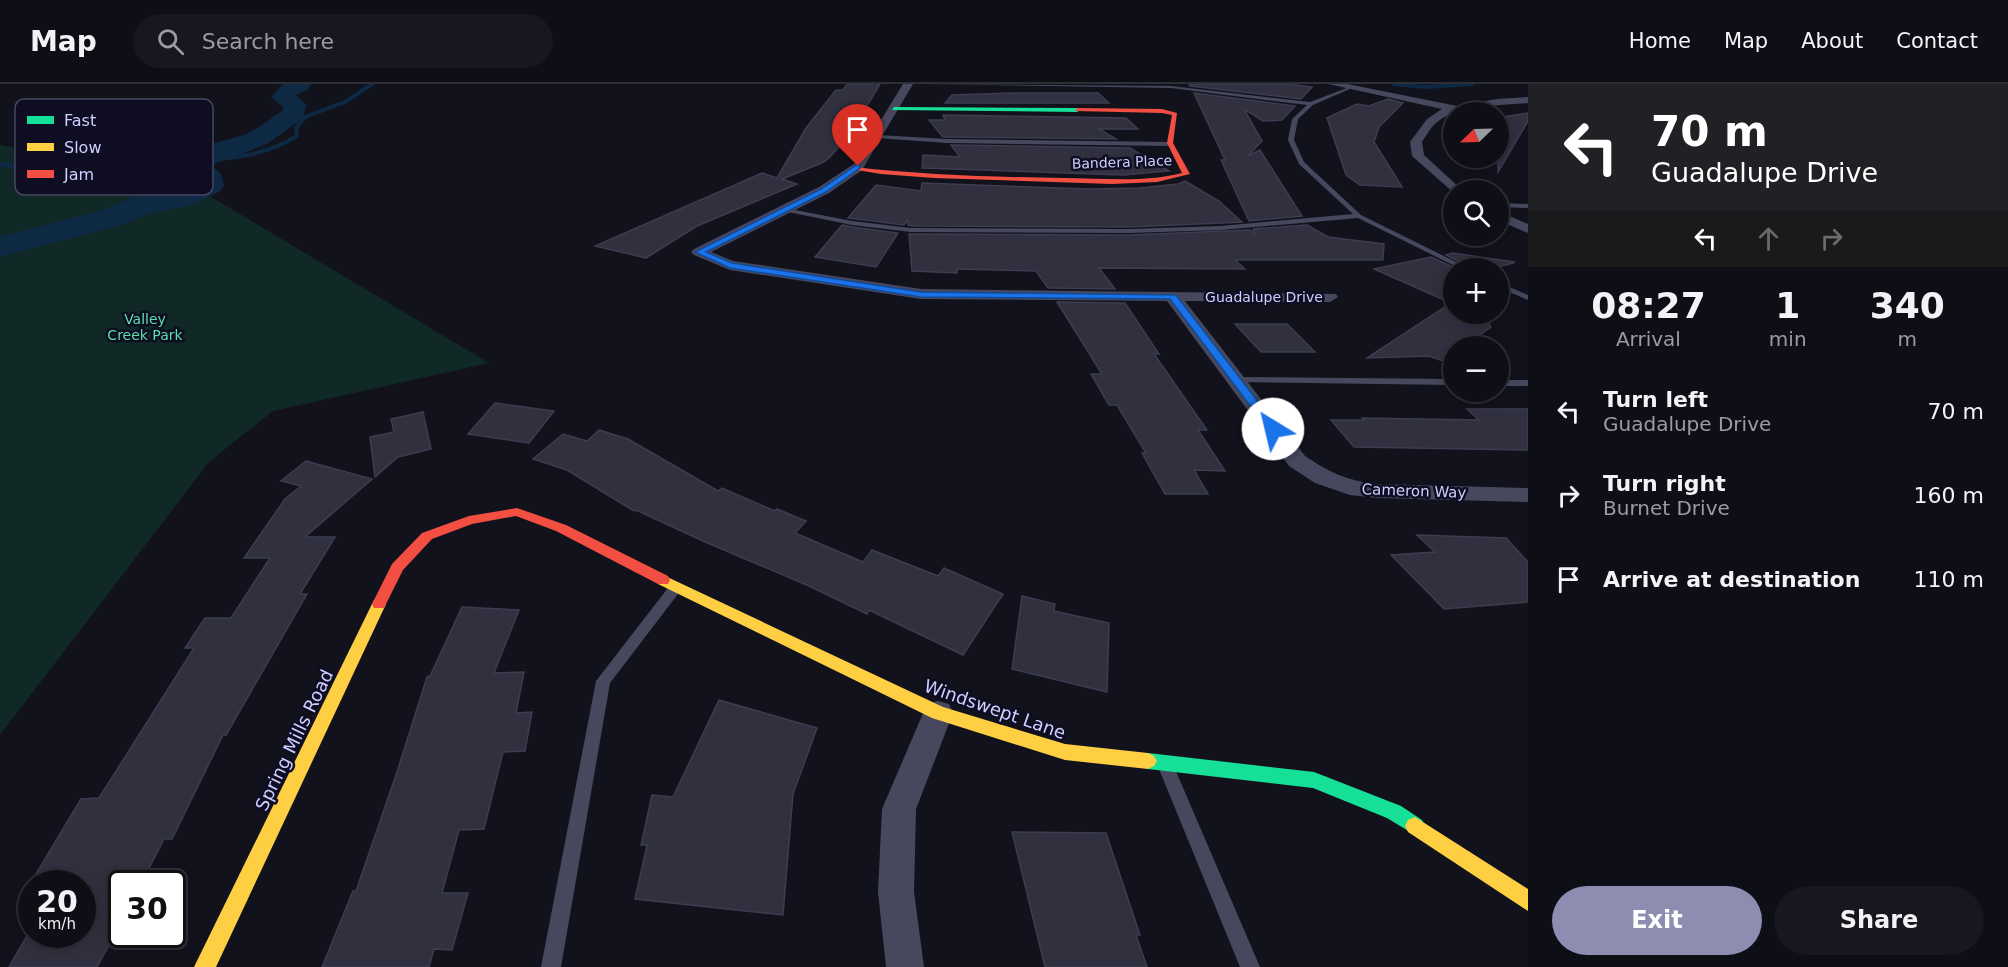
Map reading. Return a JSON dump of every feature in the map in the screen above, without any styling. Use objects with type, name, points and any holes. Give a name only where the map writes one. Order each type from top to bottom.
[{"type":"street","points":[[785,210],[824,190],[854,169],[878,137],[908,84]]},
{"type":"street","points":[[1333,84],[1443,106]]},
{"type":"street","points":[[1497,102],[1528,100]]},
{"type":"street","name":"Bandera Place","points":[[854,169],[926,177],[1108,181],[1173,179],[1186,174],[1186,169],[1172,154],[1170,144],[1169,133],[1176,117],[1162,111],[894,109]]},
{"type":"street","points":[[1443,114],[1431,121],[1416,142],[1418,156],[1445,180]]},
{"type":"street","name":"Guadalupe Drive","points":[[785,210],[699,252],[730,265],[921,294],[1330,297]]},
{"type":"street","points":[[1509,220],[1528,229]]},
{"type":"street","name":"Cameron Way","points":[[1173,297],[1297,461],[1323,478],[1350,488],[1378,491],[1528,495]]},
{"type":"street","name":"Windswept Lane","points":[[427,536],[469,520],[517,512],[561,528],[676,587],[938,713],[1065,752],[1314,780],[1394,812],[1528,901]]},
{"type":"street","name":"Spring Mills Road","points":[[205,967],[397,567],[427,536]]},
{"type":"street","points":[[905,967],[896,892],[899,809],[938,713]]},
{"type":"lane","points":[[925,84],[1171,87],[1311,104]]},
{"type":"lane","points":[[1350,87],[1311,104],[1295,120],[1291,140],[1300,163],[1359,216],[1444,258]]},
{"type":"lane","points":[[878,137],[959,141],[1170,144]]},
{"type":"lane","points":[[1509,206],[1528,206]]},
{"type":"lane","points":[[785,210],[852,223],[922,230],[1129,231],[1221,228],[1359,216]]},
{"type":"lane","points":[[1509,289],[1528,298]]},
{"type":"lane","points":[[1237,380],[1443,382]]},
{"type":"lane","points":[[1509,382],[1528,382]]},
{"type":"lane","points":[[551,967],[603,681],[676,587]]},
{"type":"lane","points":[[1165,764],[1250,967]]},
{"type":"green space","name":"Valley Creek Park","points":[[0,145],[15,148],[15,195],[208,195],[489,363],[273,411],[209,462],[0,735]]},
{"type":"building","points":[[847,84],[880,84],[851,133],[830,157],[824,162],[782,179],[797,184],[697,226],[646,258],[595,246],[762,173],[777,178],[806,128],[836,90],[843,90]]},
{"type":"building","points":[[1189,84],[1288,84],[1312,87],[1301,99],[1190,86]]},
{"type":"building","points":[[1098,93],[1109,103],[945,103],[952,95]]},
{"type":"building","points":[[1194,93],[1295,106],[1282,120],[1263,121],[1244,109],[1262,141],[1248,156],[1260,150],[1302,216],[1249,221],[1221,160],[1225,160]]},
{"type":"building","points":[[1388,99],[1403,103],[1379,127],[1374,142],[1402,187],[1360,185],[1346,175],[1327,118],[1357,104],[1369,106]]},
{"type":"building","points":[[1528,113],[1528,121],[1509,153],[1509,116]]},
{"type":"building","points":[[943,115],[1126,118],[1138,129],[1099,129],[1116,139],[943,137],[929,120],[945,120]]},
{"type":"building","points":[[951,145],[1130,148],[1169,171],[1123,175],[922,168],[923,155],[960,157]]},
{"type":"building","points":[[1185,181],[1219,201],[1242,222],[1129,227],[911,226],[908,225],[907,220],[904,225],[848,218],[876,185],[921,191],[922,183],[1089,189],[1140,188],[1178,184]]},
{"type":"building","points":[[842,225],[898,233],[876,267],[815,257]]},
{"type":"building","points":[[1307,225],[1328,237],[1384,244],[1383,260],[1235,260],[1245,269],[1099,268],[1115,289],[1048,288],[1036,271],[957,269],[957,273],[912,271],[909,234],[1129,235],[1250,230],[1255,234],[1253,229]]},
{"type":"building","points":[[1453,253],[1487,258],[1452,258],[1446,255]]},
{"type":"building","points":[[1431,257],[1443,262],[1443,299],[1374,269]]},
{"type":"building","points":[[1057,302],[1125,303],[1159,354],[1154,354],[1207,430],[1198,430],[1225,471],[1194,470],[1208,494],[1165,494],[1142,453],[1146,453],[1117,405],[1109,405],[1091,374],[1102,374]]},
{"type":"building","points":[[1443,308],[1443,324],[1489,324],[1491,327],[1478,336],[1443,336],[1443,361],[1429,356],[1367,358]]},
{"type":"building","points":[[1235,324],[1287,324],[1315,352],[1261,352]]},
{"type":"building","points":[[495,403],[554,411],[529,443],[468,434]]},
{"type":"building","points":[[1467,409],[1528,409],[1528,450],[1354,447],[1331,420],[1364,420],[1362,418],[1479,420]]},
{"type":"building","points":[[423,412],[431,449],[398,457],[375,477],[370,437],[394,432],[391,419]]},
{"type":"building","points":[[599,430],[628,439],[718,491],[722,488],[775,511],[777,509],[806,521],[795,533],[863,562],[872,550],[938,576],[944,568],[1003,594],[963,655],[869,610],[867,614],[809,586],[634,511],[567,470],[533,459],[563,434],[587,441]]},
{"type":"building","points":[[306,461],[372,479],[305,537],[335,537],[300,594],[307,594],[226,735],[223,735],[172,839],[164,839],[148,870],[108,870],[108,947],[97,967],[9,967],[20,948],[96,948],[96,870],[38,870],[81,799],[99,798],[194,648],[185,648],[205,618],[231,618],[270,558],[244,558],[285,499],[301,486],[281,481]]},
{"type":"building","points":[[1417,535],[1506,538],[1528,562],[1528,602],[1444,609],[1391,555],[1435,552]]},
{"type":"building","points":[[1022,596],[1055,604],[1054,611],[1109,623],[1107,692],[1012,669]]},
{"type":"building","points":[[462,607],[519,610],[494,673],[524,672],[516,713],[532,712],[525,751],[503,752],[484,829],[459,830],[442,893],[468,893],[452,950],[434,949],[429,967],[322,967],[353,891],[356,891],[427,677],[430,676]]},
{"type":"building","points":[[719,700],[817,728],[793,794],[783,915],[635,899],[647,845],[641,845],[652,795],[673,797]]},
{"type":"building","points":[[1012,832],[1106,833],[1140,935],[1136,935],[1147,967],[1045,967]]},
{"type":"waterway","points":[[213,153],[258,138],[293,114],[295,105],[282,97],[287,91],[300,84]]},
{"type":"waterway","points":[[213,159],[236,157],[273,148],[297,136],[296,128],[305,117],[345,102],[372,84]]},
{"type":"waterway","points":[[1394,84],[1426,87],[1472,84]]},
{"type":"waterway","points":[[0,164],[15,167]]},
{"type":"waterway","points":[[132,195],[142,205]]},
{"type":"waterway","points":[[0,247],[117,216],[142,205],[178,199],[188,195]]},
{"type":"traffic: fast","points":[[894,109],[1077,110]]},
{"type":"traffic: fast","points":[[1148,761],[1314,780],[1394,812],[1415,826]]},
{"type":"traffic: slow","points":[[663,580],[938,713],[1065,752],[1148,761]]},
{"type":"traffic: slow","points":[[205,967],[379,604]]},
{"type":"traffic: slow","points":[[1415,826],[1528,901]]},
{"type":"traffic: jam","points":[[854,169],[961,178],[1112,182],[1157,180],[1186,174],[1184,166],[1170,143],[1175,114],[1162,111],[1077,110]]},
{"type":"traffic: jam","points":[[379,604],[397,567],[427,536],[469,520],[517,512],[561,528],[663,580]]},
{"type":"route","points":[[858,166],[824,190],[699,252],[730,265],[921,294],[1173,297],[1273,429]]}]
